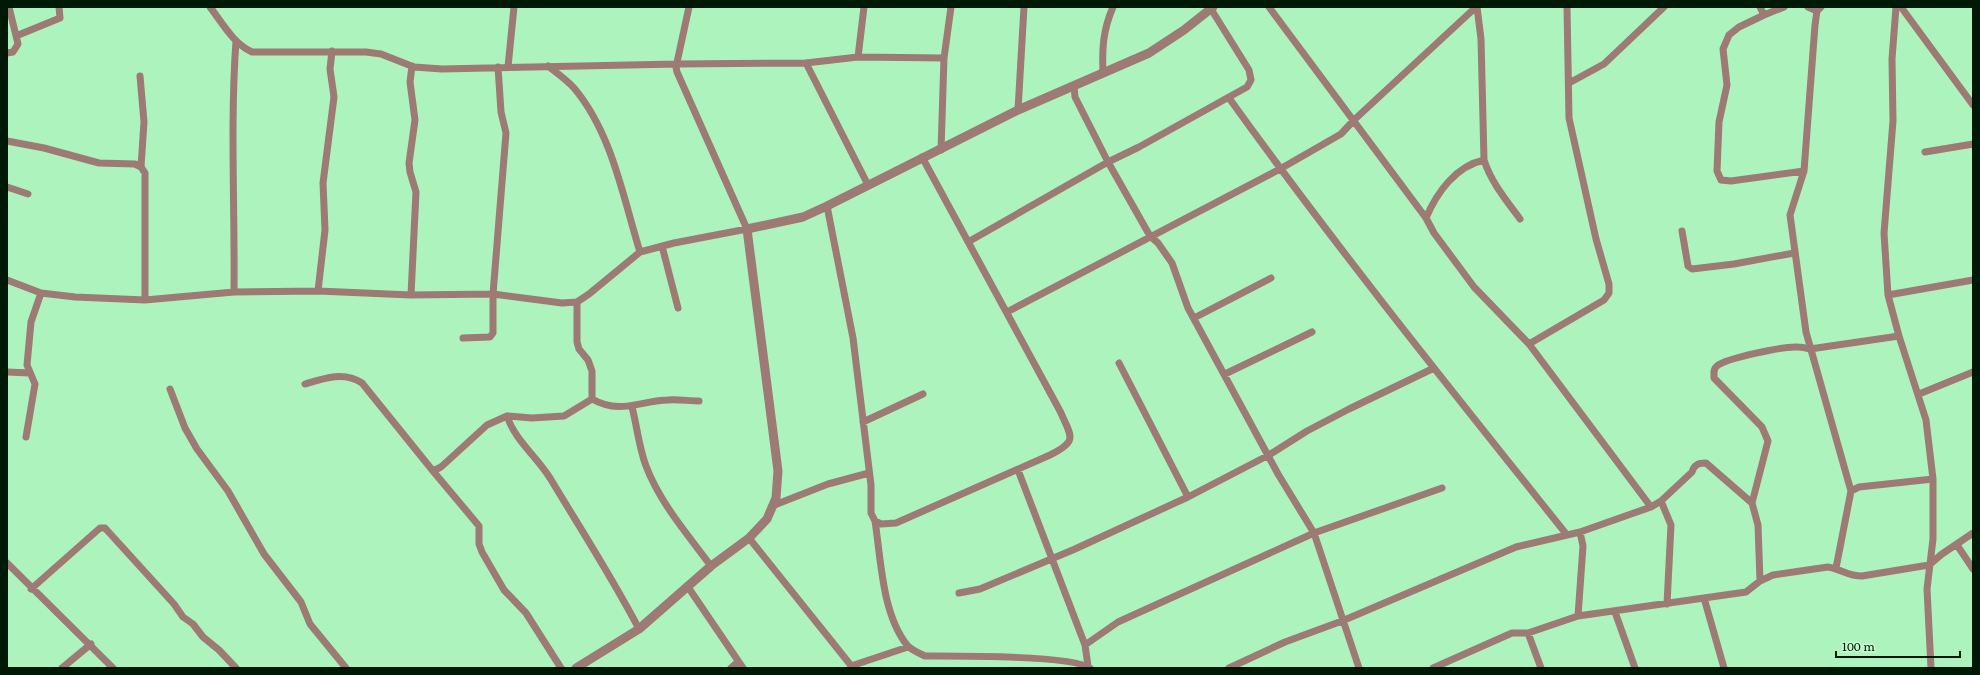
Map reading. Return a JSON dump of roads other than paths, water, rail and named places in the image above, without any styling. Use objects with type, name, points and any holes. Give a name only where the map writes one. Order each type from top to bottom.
[{"type":"street","points":[[7,53],[13,52],[17,48],[16,36],[8,7]]},
{"type":"street","points":[[16,36],[60,18],[59,7]]},
{"type":"street","points":[[210,7],[236,41],[242,47],[252,52],[332,51],[374,53],[413,67],[442,69],[548,66],[806,63],[858,57],[944,58]]},
{"type":"street","points":[[508,67],[514,7]]},
{"type":"street","points":[[576,668],[639,629],[711,566],[749,538],[767,519],[776,498],[778,471],[747,229],[677,72],[677,64],[689,7]]},
{"type":"street","points":[[858,57],[864,7]]},
{"type":"street","points":[[941,150],[944,58],[951,7]]},
{"type":"street","points":[[1018,110],[1024,7]]},
{"type":"street","points":[[1103,73],[1102,44],[1113,7]]},
{"type":"street","points":[[1269,7],[1426,218],[1434,233],[1474,287],[1529,344],[1651,507]]},
{"type":"street","points":[[1007,312],[1280,169],[1341,134],[1354,120],[1476,7]]},
{"type":"street","points":[[1476,7],[1481,39],[1484,160],[1487,171],[1496,187],[1520,219]]},
{"type":"street","points":[[1529,344],[1604,300],[1609,293],[1609,284],[1596,239],[1569,118],[1567,7]]},
{"type":"street","points":[[1569,83],[1604,64],[1664,7]]},
{"type":"street","points":[[1760,7],[1764,15]]},
{"type":"street","points":[[1784,7],[1739,27],[1729,35],[1723,49],[1727,85],[1719,122],[1717,171],[1721,180],[1732,181],[1804,171]]},
{"type":"street","points":[[1808,7],[1819,9],[1815,25],[1804,171],[1790,215],[1794,253],[1810,349],[1851,491],[1836,568]]},
{"type":"street","points":[[1896,7],[1892,59],[1893,121],[1884,233],[1888,294],[1899,336],[1919,394],[1926,420],[1933,479],[1933,539],[1927,589],[1931,668]]},
{"type":"street","points":[[1901,7],[1973,105]]},
{"type":"street","points":[[7,280],[41,293],[75,297],[145,300],[234,292],[318,291],[412,295],[493,294],[562,303],[577,302],[590,294],[640,252],[662,246],[802,217],[827,206],[922,157],[941,150],[1018,110],[1149,53],[1184,30],[1212,8],[1249,70],[1251,80],[1247,87],[1139,147],[1108,162],[968,242]]},
{"type":"street","points":[[234,292],[235,201],[232,91],[236,41]]},
{"type":"street","points":[[318,291],[325,230],[323,184],[334,97],[330,69],[332,51]]},
{"type":"street","points":[[806,63],[868,185]]},
{"type":"street","points":[[548,66],[573,88],[589,109],[601,130],[615,168],[640,252]]},
{"type":"street","points":[[412,295],[416,192],[409,163],[416,120],[410,82],[413,67]]},
{"type":"street","points":[[463,338],[490,337],[492,335],[493,294],[506,133],[501,112],[498,67]]},
{"type":"street","points":[[140,76],[144,122],[142,167],[144,173],[145,300]]},
{"type":"street","points":[[1074,86],[1077,102],[1108,162],[1150,236],[1158,243],[1172,263],[1188,308],[1278,474],[1314,533],[1342,621],[1359,668]]},
{"type":"street","points":[[1229,98],[1280,169],[1434,368],[1567,535]]},
{"type":"street","points":[[7,141],[44,148],[99,163],[135,164],[142,167]]},
{"type":"street","points":[[1925,152],[1973,144]]},
{"type":"street","points":[[875,521],[881,524],[896,523],[1018,470],[1065,448],[1070,443],[1070,435],[1060,411],[922,157]]},
{"type":"street","points":[[1426,218],[1432,203],[1449,181],[1473,162],[1484,160]]},
{"type":"street","points":[[7,187],[28,194]]},
{"type":"street","points":[[827,206],[853,338],[871,485],[871,513],[875,521],[887,600],[899,633],[908,647],[925,656],[1057,660],[1089,667],[1085,645],[1018,470]]},
{"type":"street","points":[[1682,231],[1688,266],[1692,269],[1734,264],[1794,253]]},
{"type":"street","points":[[662,246],[678,308]]},
{"type":"street","points":[[1194,318],[1271,278]]},
{"type":"street","points":[[1888,294],[1973,280]]},
{"type":"street","points":[[26,437],[35,384],[27,365],[31,322],[41,293]]},
{"type":"street","points":[[577,302],[577,342],[579,349],[588,360],[592,371],[592,399]]},
{"type":"street","points":[[1225,374],[1312,332]]},
{"type":"street","points":[[1760,581],[1758,526],[1752,503],[1768,441],[1762,427],[1714,378],[1714,372],[1717,366],[1766,351],[1797,347],[1810,349],[1899,336]]},
{"type":"street","points":[[1119,363],[1188,497]]},
{"type":"street","points":[[959,593],[980,589],[1051,559],[1188,497],[1269,455],[1328,420],[1434,368]]},
{"type":"street","points":[[7,372],[30,373]]},
{"type":"street","points":[[1919,394],[1973,372]]},
{"type":"street","points":[[305,384],[326,377],[342,376],[355,379],[362,383],[479,526],[479,544],[482,552],[504,590],[526,613],[561,668]]},
{"type":"street","points":[[170,389],[185,428],[197,449],[228,491],[264,554],[301,602],[310,624],[316,633],[346,668]]},
{"type":"street","points":[[863,422],[923,394]]},
{"type":"street","points":[[592,399],[606,406],[632,407],[668,400],[699,401]]},
{"type":"street","points":[[433,471],[441,467],[487,425],[507,416],[532,418],[564,416],[592,399]]},
{"type":"street","points":[[632,407],[646,466],[654,483],[670,509],[711,566]]},
{"type":"street","points":[[507,416],[511,429],[549,476],[615,585],[639,629]]},
{"type":"street","points":[[1229,668],[1285,642],[1342,621],[1516,547],[1580,532],[1651,507],[1661,501],[1692,472],[1694,467],[1700,463],[1706,463],[1752,503]]},
{"type":"street","points":[[772,506],[828,484],[869,473]]},
{"type":"street","points":[[1851,491],[1859,487],[1933,479]]},
{"type":"street","points":[[1085,645],[1118,622],[1314,533],[1442,488]]},
{"type":"street","points":[[1661,501],[1671,525],[1667,604]]},
{"type":"street","points":[[31,589],[100,528],[105,528],[174,604],[183,617],[193,624],[203,637],[219,650],[236,668]]},
{"type":"street","points":[[1578,616],[1583,546],[1580,532]]},
{"type":"street","points":[[1433,668],[1445,665],[1512,633],[1528,633],[1578,616],[1615,612],[1746,592],[1760,581],[1773,575],[1828,567],[1836,568],[1852,576],[1862,576],[1929,565],[1942,554],[1973,533]]},
{"type":"street","points":[[749,538],[852,667],[908,647]]},
{"type":"street","points":[[1956,545],[1973,569]]},
{"type":"street","points":[[7,563],[31,589],[91,644],[113,668]]},
{"type":"street","points":[[688,587],[740,665],[731,668]]},
{"type":"street","points":[[1704,598],[1724,668]]},
{"type":"street","points":[[1615,612],[1635,668]]},
{"type":"street","points":[[1528,633],[1541,668]]},
{"type":"street","points":[[62,668],[91,644]]}]
